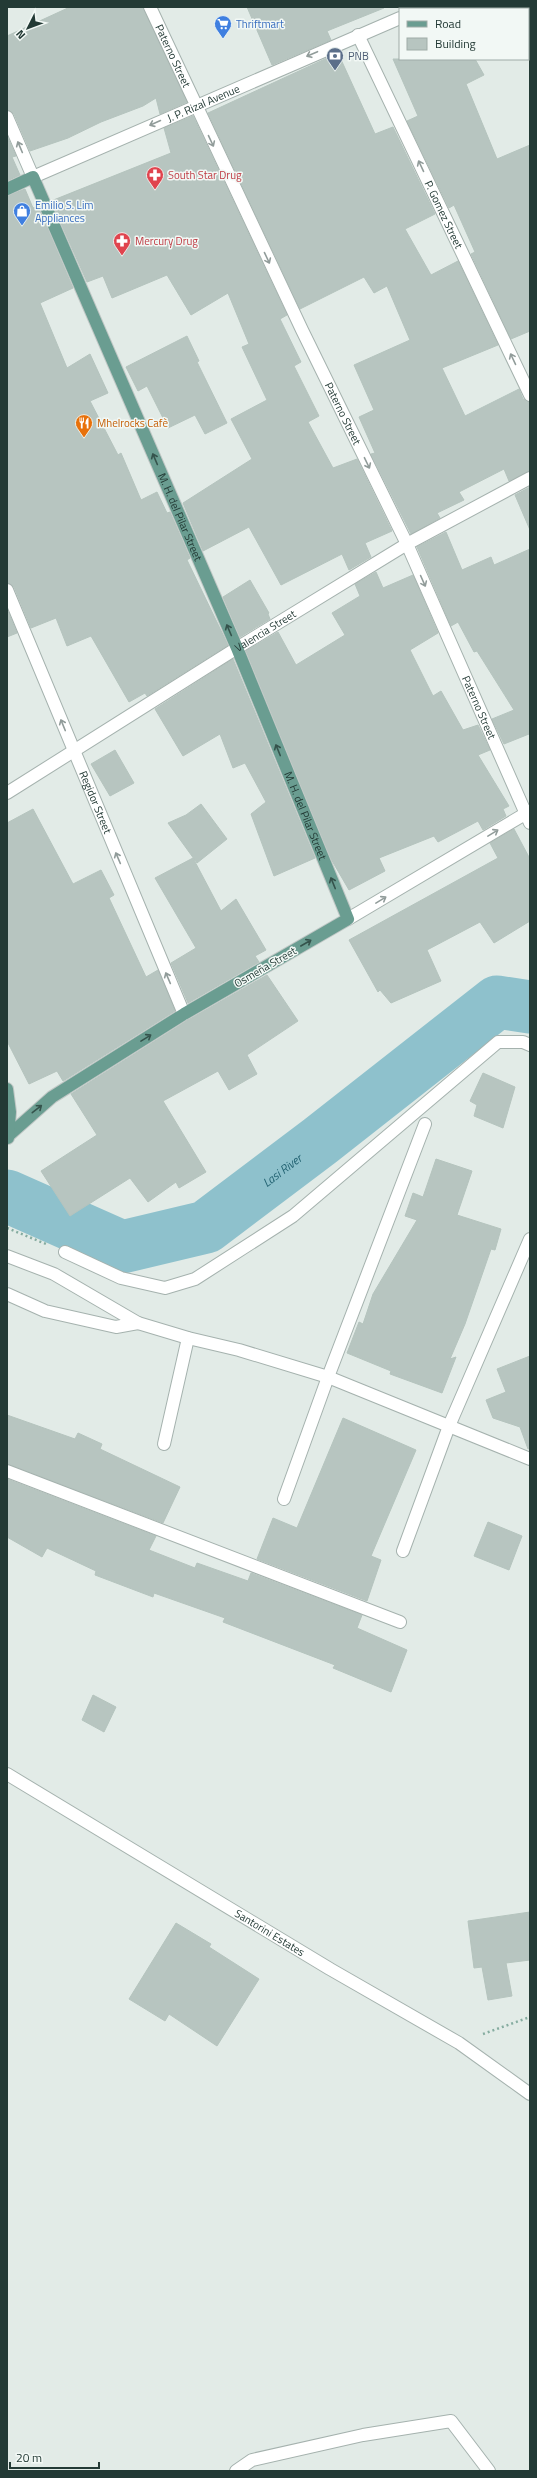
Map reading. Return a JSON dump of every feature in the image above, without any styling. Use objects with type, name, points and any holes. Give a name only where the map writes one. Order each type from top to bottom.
[{"type":"main road","name":"J. P. Rizal Avenue","points":[[7,188],[33,177]]},
{"type":"main road","name":"M. H. del Pilar Street","points":[[33,177],[237,648],[348,919]]},
{"type":"main road","name":"Osmeña Street","points":[[8,1138],[52,1097],[184,1014],[348,919]]},
{"type":"main road","points":[[7,1090],[10,1112],[8,1138]]},
{"type":"street","name":"Paterno Street","points":[[150,7],[195,105],[407,544],[528,816]]},
{"type":"street","name":"J. P. Rizal Avenue","points":[[33,177],[358,34],[399,18]]},
{"type":"street","name":"P. Gomez Street","points":[[358,34],[530,395]]},
{"type":"street","name":"M. H. del Pilar Street","points":[[7,117],[33,177]]},
{"type":"street","name":"Valencia Street","points":[[7,792],[74,752],[237,648],[407,544],[530,478]]},
{"type":"street","name":"Regidor Street","points":[[7,590],[184,1014]]},
{"type":"street","name":"Osmeña Street","points":[[348,919],[528,816]]},
{"type":"street","points":[[64,1252],[121,1278],[165,1288],[195,1279],[293,1216],[498,1042],[523,1042],[530,1045]]},
{"type":"street","points":[[284,1499],[328,1377],[425,1124]]},
{"type":"street","points":[[403,1551],[450,1426],[530,1240]]},
{"type":"street","points":[[7,1256],[54,1274],[138,1323],[188,1338],[239,1350],[328,1377],[530,1459]]},
{"type":"street","points":[[7,1294],[45,1311],[116,1327],[138,1323]]},
{"type":"street","points":[[164,1444],[188,1338]]},
{"type":"street","points":[[7,1471],[400,1622]]},
{"type":"street","name":"Santorini Estates","points":[[7,1774],[330,1969],[459,2043],[530,2094]]},
{"type":"street","points":[[236,2471],[252,2460],[363,2435],[450,2421],[489,2471]]},
{"type":"path","points":[[7,1228],[64,1252]]},
{"type":"path","points":[[459,2043],[530,2018]]},
{"type":"building","points":[[70,7],[143,7],[187,102],[160,114],[156,98],[143,106],[101,122],[68,138],[30,151],[14,114],[7,110],[7,36]]},
{"type":"building","points":[[247,7],[384,8],[327,31],[331,40],[272,65]]},
{"type":"building","points":[[338,53],[375,134],[393,127],[435,214],[405,229],[431,275],[458,261],[498,345],[442,368],[465,416],[519,389],[523,399],[530,402],[530,471],[509,481],[504,469],[459,492],[464,500],[437,513],[440,518],[411,534],[371,454],[375,453],[359,417],[374,410],[354,365],[410,340],[387,286],[374,293],[364,277],[300,309],[208,113]]},
{"type":"building","points":[[393,59],[476,60],[484,75],[466,84],[497,159],[530,145],[530,331],[511,339],[471,254],[475,252],[454,205],[449,208],[407,121],[418,116]]},
{"type":"building","points":[[193,116],[287,315],[280,319],[301,362],[294,366],[319,416],[308,422],[333,468],[357,459],[392,531],[365,543],[371,557],[349,570],[342,554],[281,585],[249,527],[203,551],[183,503],[252,459],[231,419],[267,400],[242,347],[249,344],[228,293],[191,315],[167,275],[112,298],[103,276],[87,282],[51,201],[171,153],[164,128]]},
{"type":"building","points":[[7,136],[16,156],[12,157],[20,175],[7,181]]},
{"type":"building","points":[[25,189],[33,208],[38,206],[73,288],[40,303],[67,368],[90,354],[108,393],[90,401],[118,455],[121,453],[141,500],[157,492],[167,513],[170,512],[190,558],[187,560],[228,645],[147,696],[145,693],[129,702],[91,636],[67,646],[56,618],[31,628],[14,587],[7,583],[7,196]]},
{"type":"building","points":[[187,336],[199,361],[197,362],[227,423],[205,434],[195,415],[168,428],[147,386],[138,391],[126,367]]},
{"type":"building","points":[[530,487],[530,530],[515,495]]},
{"type":"building","points":[[446,532],[462,570],[491,557],[494,565],[530,549],[530,736],[529,734],[504,744],[492,719],[514,710],[477,651],[474,652],[458,622],[451,626],[417,547]]},
{"type":"building","points":[[376,572],[383,588],[413,575],[438,633],[410,650],[433,696],[441,691],[463,730],[478,725],[490,750],[478,755],[509,806],[503,809],[506,816],[483,830],[478,821],[438,842],[434,836],[379,858],[385,871],[349,890],[331,859],[246,651],[278,632],[296,665],[345,635],[332,613],[360,596],[355,584]]},
{"type":"building","points":[[250,580],[269,613],[270,619],[240,637],[223,597]]},
{"type":"building","points":[[7,609],[17,633],[7,637]]},
{"type":"building","points":[[233,659],[315,858],[274,876],[251,814],[266,802],[245,763],[233,768],[220,734],[183,756],[155,709]]},
{"type":"building","points":[[115,750],[134,783],[110,796],[91,764]]},
{"type":"building","points":[[201,804],[227,839],[197,863],[168,823],[186,815]]},
{"type":"building","points":[[33,809],[73,884],[101,870],[114,895],[109,898],[146,977],[158,970],[175,1011],[63,1081],[57,1071],[29,1084],[7,1041],[7,823]]},
{"type":"building","points":[[514,829],[530,859],[530,921],[494,943],[480,922],[427,950],[441,981],[391,1003],[380,990],[378,992],[349,940],[498,858],[490,843]]},
{"type":"building","points":[[193,858],[221,911],[236,899],[266,950],[255,956],[259,962],[188,1003],[171,963],[196,948],[155,878]]},
{"type":"building","points":[[267,975],[298,1021],[247,1055],[257,1074],[229,1090],[218,1071],[163,1101],[206,1172],[179,1188],[176,1182],[148,1202],[130,1178],[70,1216],[41,1171],[97,1135],[71,1094],[188,1020]]},
{"type":"building","points":[[483,1073],[515,1087],[503,1128],[474,1116],[477,1105],[470,1101]]},
{"type":"building","points":[[436,1159],[472,1171],[457,1215],[501,1229],[495,1250],[491,1249],[465,1324],[450,1359],[456,1357],[442,1393],[390,1374],[391,1371],[347,1353],[359,1322],[363,1324],[373,1294],[417,1220],[405,1216],[413,1193],[423,1197]]},
{"type":"building","points":[[530,1356],[530,1448],[528,1449],[520,1427],[493,1418],[486,1400],[506,1392],[497,1369]]},
{"type":"building","points":[[7,1415],[75,1439],[78,1433],[102,1444],[100,1449],[180,1487],[163,1523],[7,1464]]},
{"type":"building","points":[[343,1418],[416,1450],[371,1556],[381,1560],[367,1601],[257,1559],[273,1518],[297,1528]]},
{"type":"building","points":[[7,1479],[156,1536],[149,1550],[195,1568],[197,1563],[248,1581],[251,1573],[362,1615],[357,1628],[407,1650],[391,1692],[333,1668],[335,1665],[223,1622],[225,1618],[154,1593],[153,1597],[95,1575],[96,1571],[47,1548],[42,1557],[7,1537]]},
{"type":"building","points":[[488,1522],[522,1536],[509,1570],[474,1556]]},
{"type":"building","points":[[93,1695],[116,1707],[104,1732],[82,1720]]},
{"type":"building","points":[[530,1912],[530,1960],[506,1963],[512,1996],[488,2000],[482,1967],[474,1968],[468,1921]]},
{"type":"building","points":[[176,1923],[211,1944],[209,1947],[259,1979],[217,2046],[169,2014],[165,2021],[129,1999]]},
{"type":"waterway","name":"Lasi River","points":[[7,1196],[122,1247],[206,1227],[320,1141],[497,1002],[530,1007]]},
{"type":"place","name":"Thriftmart","points":[[223,39]]},
{"type":"place","name":"PNB","points":[[335,71]]},
{"type":"place","name":"South Star Drug","points":[[155,190]]},
{"type":"place","name":"Emilio S. Lim Appliances","points":[[22,226]]},
{"type":"place","name":"Mercury Drug","points":[[122,256]]},
{"type":"place","name":"Mhelrocks Cafè","points":[[84,438]]}]
